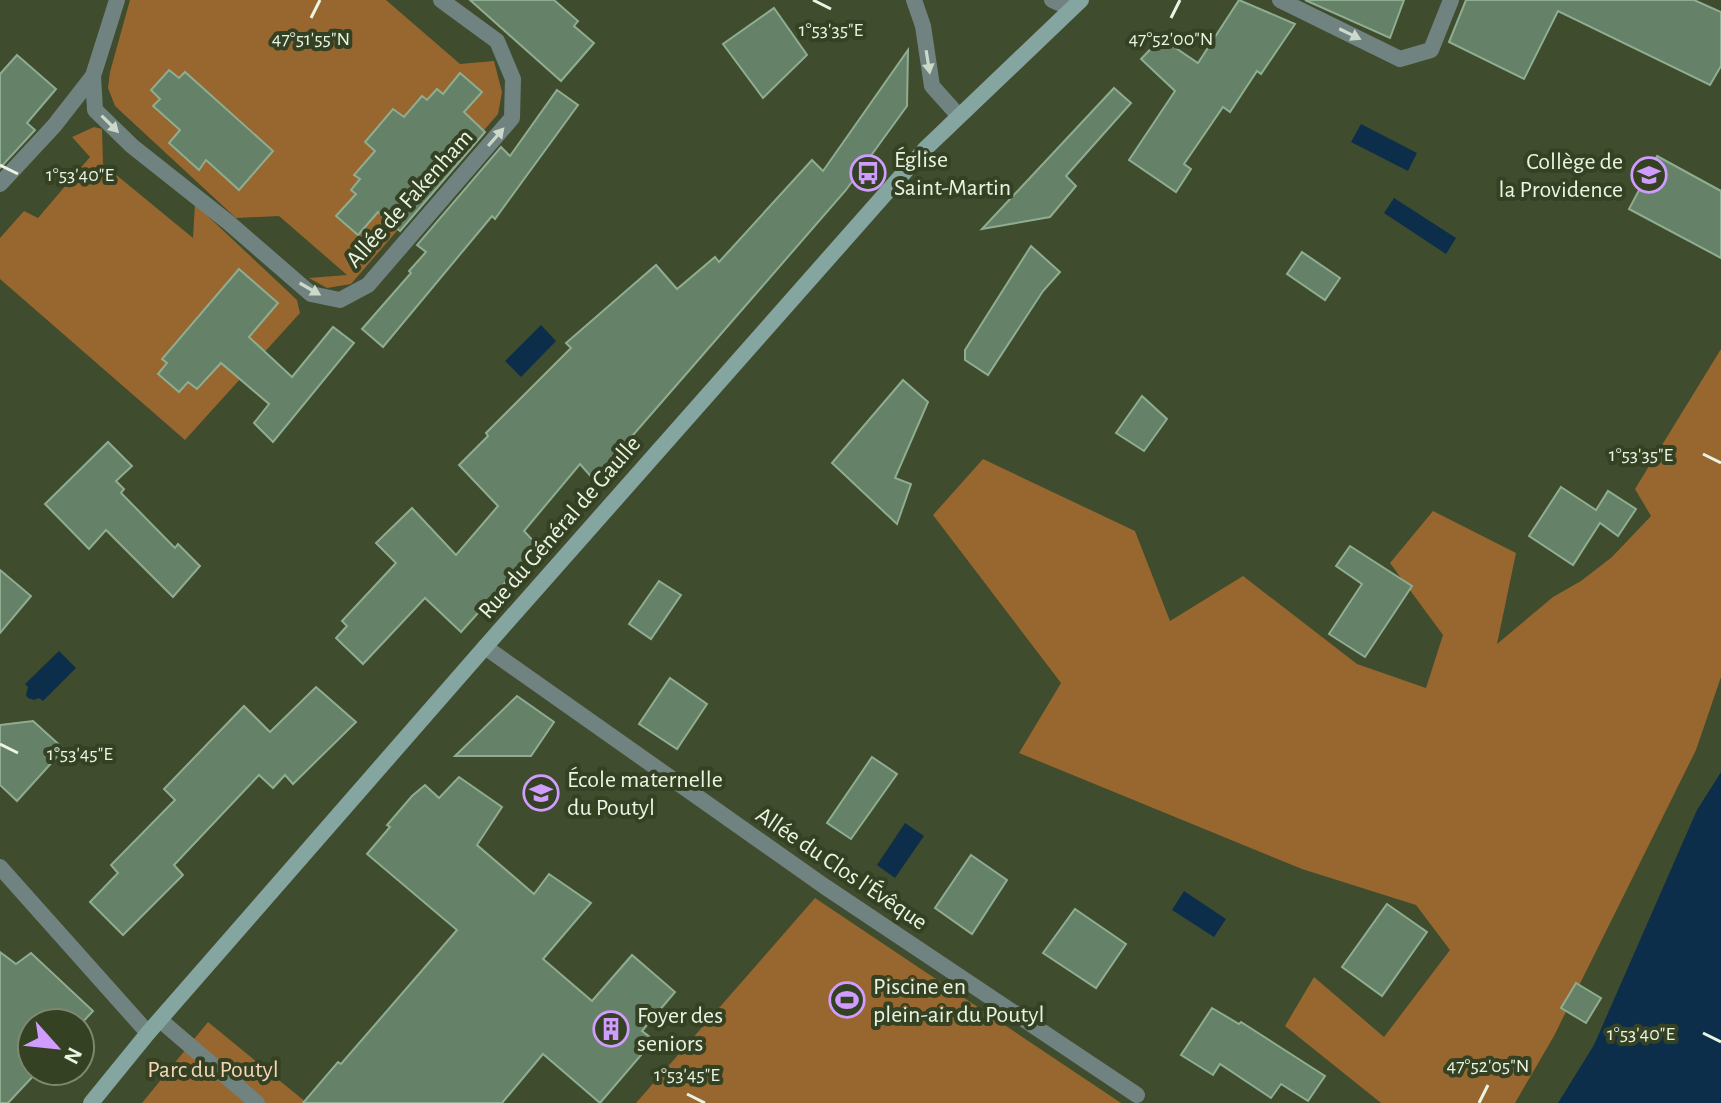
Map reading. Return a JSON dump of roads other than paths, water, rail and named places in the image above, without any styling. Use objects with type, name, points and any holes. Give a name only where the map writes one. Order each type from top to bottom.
[{"type":"main road","name":"Rue du Général de Gaulle","points":[[91,1103],[148,1033],[485,647],[915,161],[958,115],[1076,4]]},
{"type":"street","name":"Allée de Fakenham","points":[[0,184],[54,126],[93,76],[117,0]]},
{"type":"street","name":"Allée de Fakenham","points":[[93,76],[95,110],[132,146],[228,222],[311,294],[340,300],[368,285],[512,118],[513,79],[497,41],[441,0]]},
{"type":"street","points":[[914,0],[923,26],[932,86],[958,115]]},
{"type":"street","points":[[1052,0],[1076,4]]},
{"type":"street","points":[[1280,0],[1400,59],[1431,50],[1451,0]]},
{"type":"street","name":"Allée du Clos l'Évêque","points":[[485,647],[824,886],[1137,1095]]},
{"type":"street","points":[[0,867],[148,1033]]},
{"type":"street","points":[[160,1020],[257,1103]]},
{"type":"water","points":[[1361,124],[1417,153],[1408,171],[1351,142]]},
{"type":"water","points":[[1394,198],[1456,238],[1446,254],[1384,213]]},
{"type":"water","points":[[541,325],[556,341],[521,377],[505,361]]},
{"type":"water","points":[[59,651],[76,668],[43,701],[28,698],[25,684]]},
{"type":"water","points":[[1721,772],[1721,1103],[1558,1103],[1594,1045],[1697,810]]},
{"type":"water","points":[[905,823],[924,836],[895,878],[877,865]]},
{"type":"water","points":[[1184,891],[1226,919],[1214,937],[1172,910]]},
{"type":"place","name":"Église Saint-Martin","points":[[868,173]]},
{"type":"place","name":"Collège de la Providence","points":[[1649,175]]},
{"type":"place","name":"École maternelle du Poutyl","points":[[541,793]]},
{"type":"place","name":"Piscine en plein-air du Poutyl","points":[[847,1000]]},
{"type":"place","name":"Foyer des seniors","points":[[611,1029]]},
{"type":"park label","name":"Parc du Poutyl","points":[[213,1069]]}]
